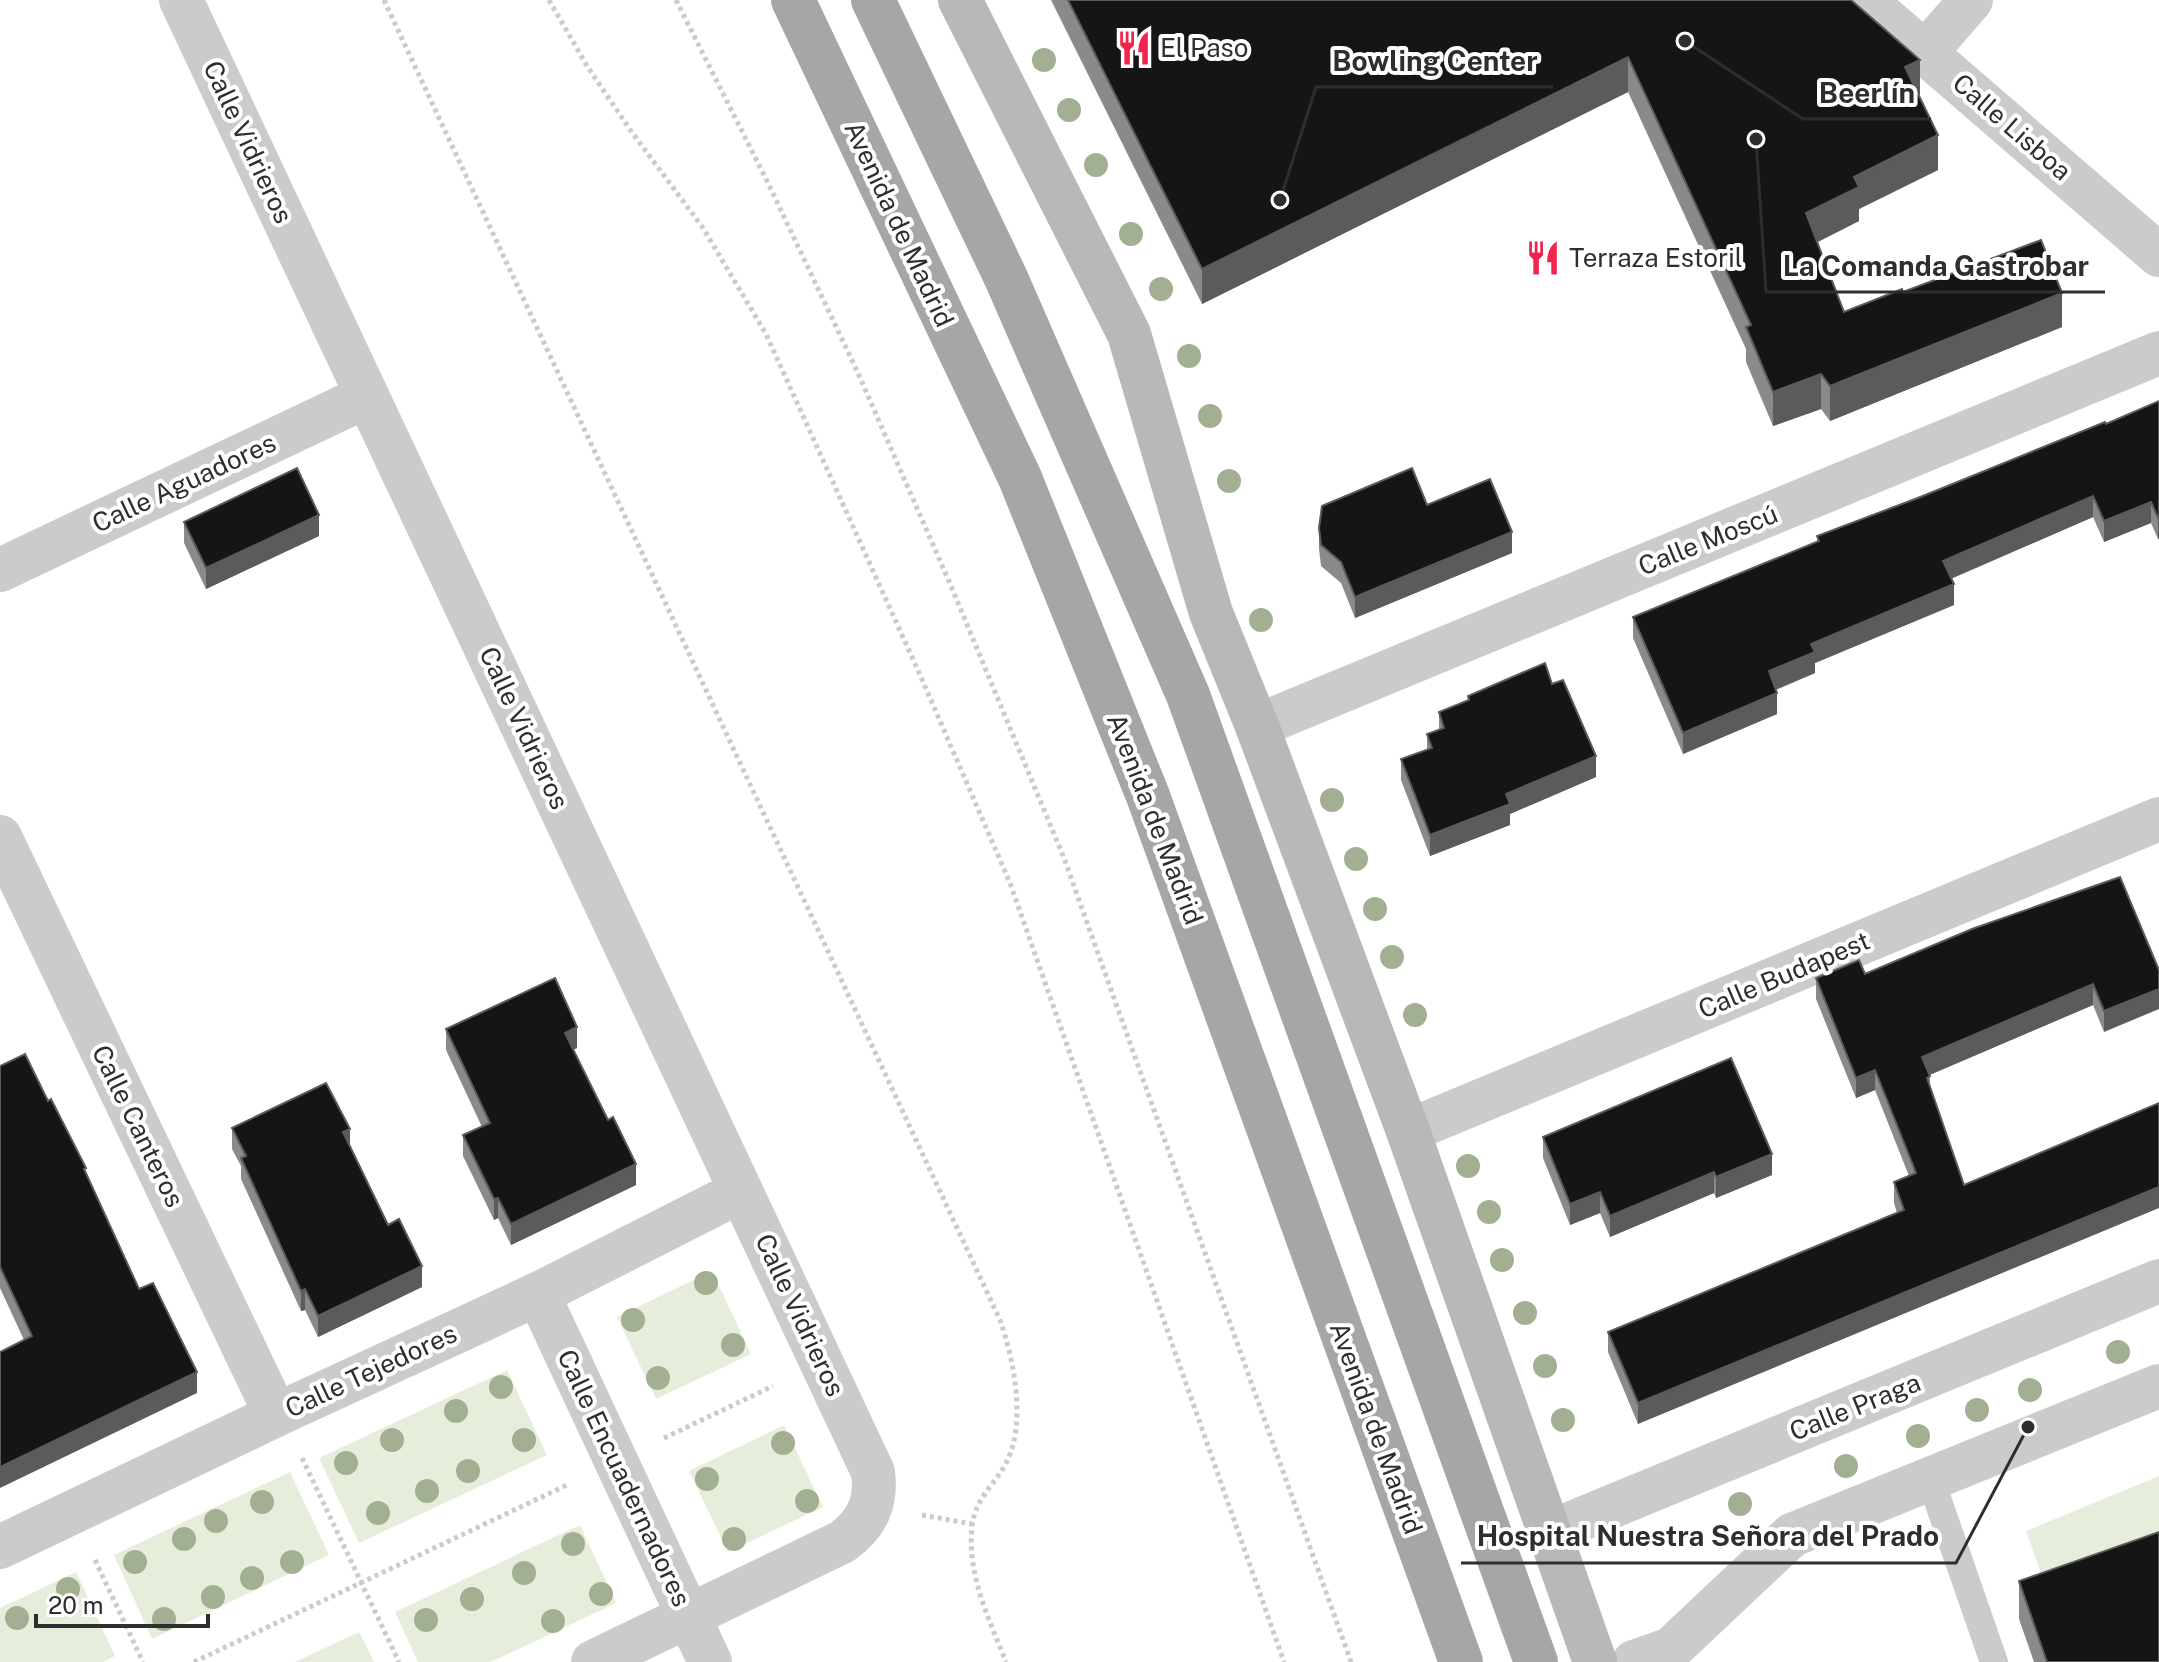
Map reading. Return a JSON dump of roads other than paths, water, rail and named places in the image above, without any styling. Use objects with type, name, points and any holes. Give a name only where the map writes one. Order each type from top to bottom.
[{"type":"main road","name":"Avenida de Madrid","points":[[793,0],[1020,478],[1119,723],[1461,1662]]},
{"type":"main road","points":[[873,0],[1006,278],[1188,695],[1536,1662]]},
{"type":"main road","points":[[960,0],[1129,334],[1211,613],[1257,726],[1408,1131],[1595,1662]]},
{"type":"street","name":"Calle Vidrieros","points":[[181,0],[873,1472],[874,1496],[865,1520],[842,1542],[593,1662]]},
{"type":"street","name":"Calle Lisboa","points":[[1864,0],[2159,255]]},
{"type":"street","points":[[1925,53],[1971,0]]},
{"type":"street","name":"Calle Moscú","points":[[1257,726],[2159,353]]},
{"type":"street","name":"Calle Aguadores","points":[[0,570],[367,396]]},
{"type":"street","name":"Calle Budapest","points":[[1408,1131],[2159,819]]},
{"type":"street","name":"Calle Canteros","points":[[0,837],[276,1415]]},
{"type":"street","name":"Calle Tejedores","points":[[0,1547],[538,1294],[741,1191]]},
{"type":"street","name":"Calle Praga","points":[[1550,1532],[2159,1281]]},
{"type":"street","name":"Calle Encuadernadores","points":[[538,1294],[710,1662]]},
{"type":"street","points":[[1634,1662],[1671,1649],[1792,1535],[2159,1386]]},
{"type":"lane","points":[[1930,1478],[1994,1662]]},
{"type":"place","name":"Beerlín","points":[[1685,41]]},
{"type":"place","name":"El Paso","points":[[1134,48]]},
{"type":"place","name":"La Comanda Gastrobar","points":[[1756,139]]},
{"type":"place","name":"Bowling Center","points":[[1280,200]]},
{"type":"place","name":"Terraza Estoril","points":[[1543,258]]},
{"type":"place","name":"Hospital Nuestra Señora del Prado","points":[[2028,1427]]}]
